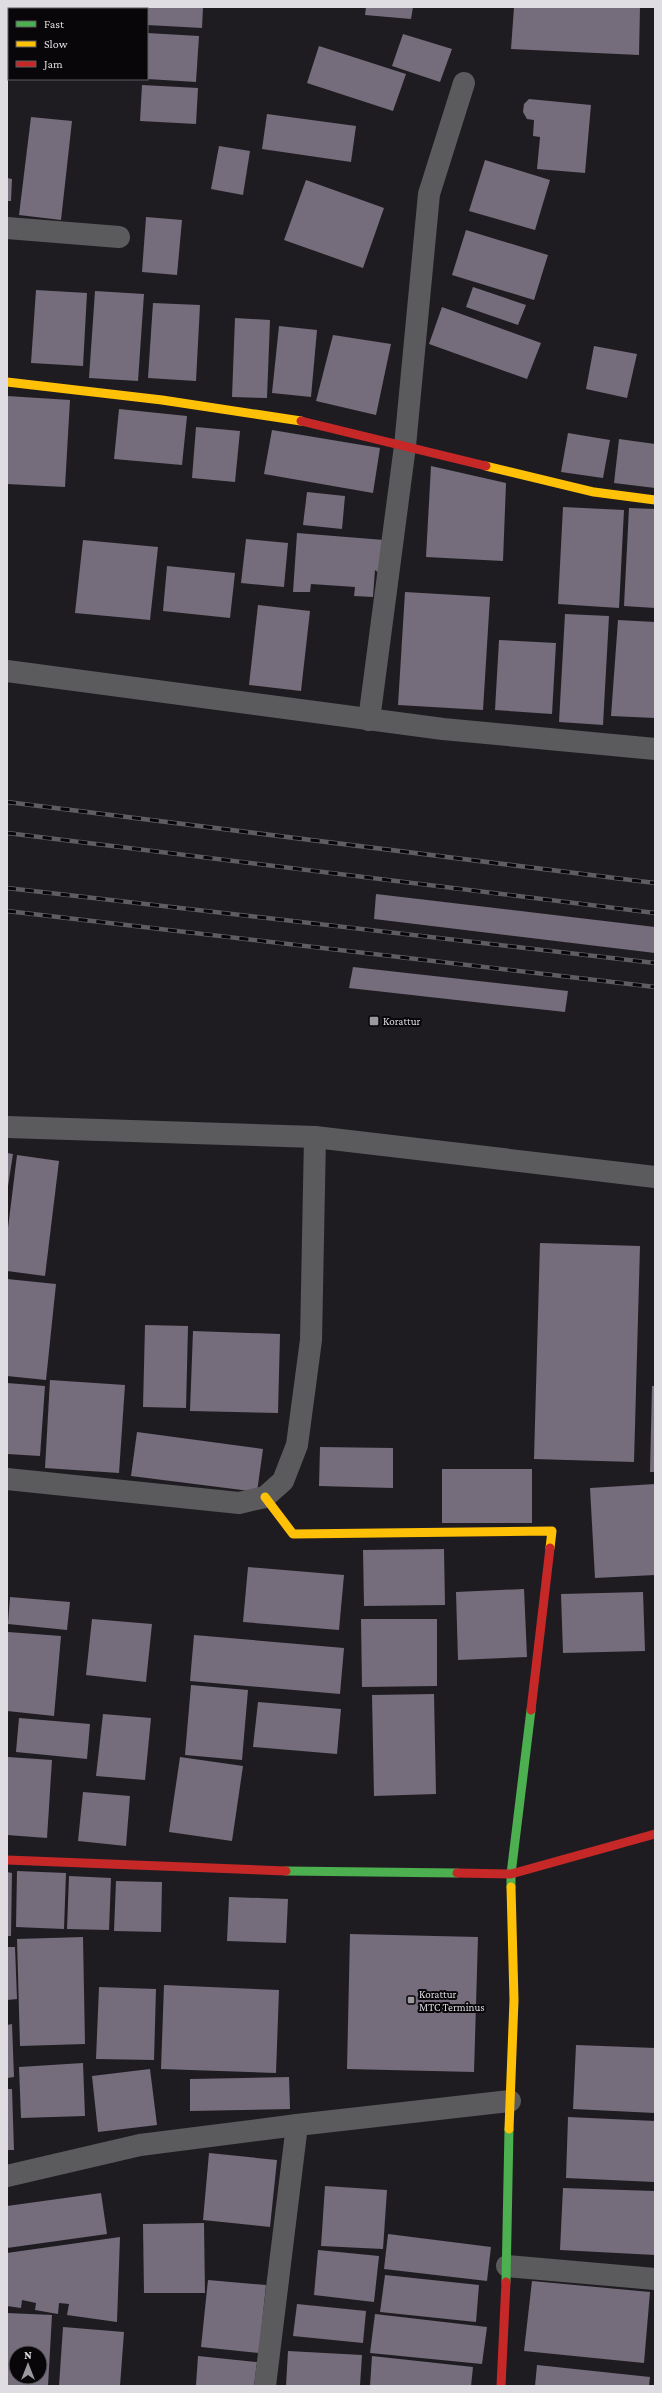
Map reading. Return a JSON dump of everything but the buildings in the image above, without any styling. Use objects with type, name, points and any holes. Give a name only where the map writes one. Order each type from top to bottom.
[{"type":"street","points":[[369,720],[405,446],[429,194],[464,83]]},
{"type":"street","points":[[7,228],[119,237]]},
{"type":"street","points":[[7,382],[162,400],[307,422],[594,492],[655,500]]},
{"type":"street","points":[[7,671],[443,729],[655,749]]},
{"type":"street","points":[[7,1127],[315,1137],[655,1177]]},
{"type":"street","points":[[7,1479],[239,1503],[265,1497],[283,1481],[296,1446],[310,1348],[315,1137]]},
{"type":"street","points":[[265,1497],[293,1534],[552,1531],[511,1874],[514,2000],[510,2101],[507,2266],[501,2386]]},
{"type":"street","points":[[7,1860],[250,1870],[511,1874],[655,1834]]},
{"type":"street","points":[[7,2176],[140,2145],[297,2125],[510,2101]]},
{"type":"street","points":[[265,2386],[297,2125]]},
{"type":"street","points":[[507,2266],[655,2279]]},
{"type":"railway","points":[[7,802],[655,883]]},
{"type":"railway","points":[[7,833],[655,913]]},
{"type":"railway","points":[[7,888],[655,963]]},
{"type":"railway","points":[[7,911],[655,987]]},
{"type":"traffic: fast","points":[[511,1887],[511,1874],[531,1710]]},
{"type":"traffic: fast","points":[[286,1871],[457,1873]]},
{"type":"traffic: fast","points":[[506,2282],[509,2129]]},
{"type":"traffic: slow","points":[[7,382],[162,400],[301,421]]},
{"type":"traffic: slow","points":[[486,466],[594,492],[655,500]]},
{"type":"traffic: slow","points":[[265,1497],[293,1534],[552,1531],[550,1548]]},
{"type":"traffic: slow","points":[[509,2129],[514,2000],[511,1887]]},
{"type":"traffic: jam","points":[[301,421],[486,466]]},
{"type":"traffic: jam","points":[[531,1710],[550,1548]]},
{"type":"traffic: jam","points":[[457,1873],[511,1874],[655,1834]]},
{"type":"traffic: jam","points":[[7,1860],[286,1871]]},
{"type":"traffic: jam","points":[[501,2386],[506,2282]]},
{"type":"place","name":"Korattur","points":[[374,1021]]},
{"type":"place","name":"Korattur MTC Terminus","points":[[411,2000]]}]
